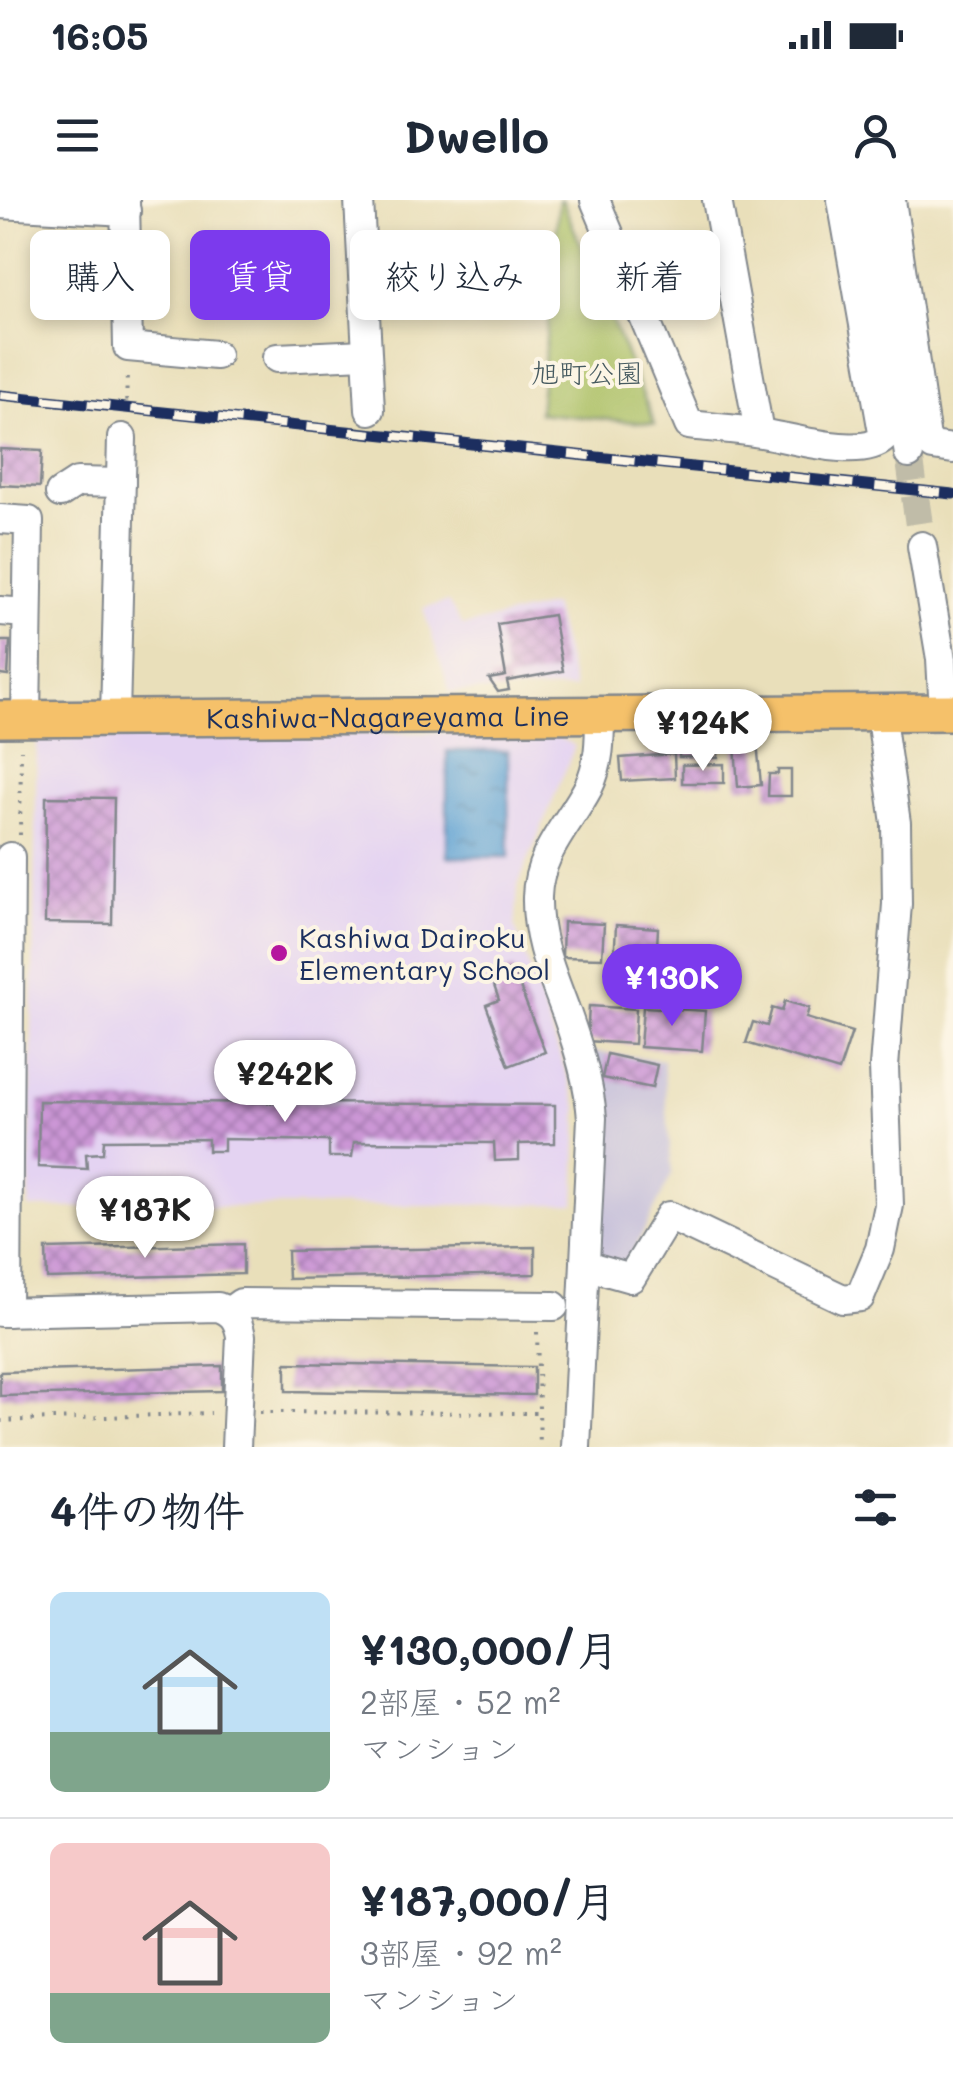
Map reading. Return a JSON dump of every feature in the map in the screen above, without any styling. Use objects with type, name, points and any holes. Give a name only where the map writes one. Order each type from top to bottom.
[{"type":"main road","name":"Kashiwa-Nagareyama Line","points":[[16,719],[949,712]]},
{"type":"street","points":[[359,200],[364,354],[370,410]]},
{"type":"street","points":[[595,200],[689,425],[759,432],[830,446],[866,446],[878,444],[884,438],[842,200]]},
{"type":"street","points":[[716,200],[759,432]]},
{"type":"street","points":[[866,200],[909,454]]},
{"type":"street","points":[[891,200],[926,438],[933,446],[953,449]]},
{"type":"street","points":[[0,204],[126,206],[128,347],[216,355]]},
{"type":"street","points":[[277,358],[364,354]]},
{"type":"street","points":[[116,716],[122,438]]},
{"type":"street","points":[[60,493],[77,482],[121,483]]},
{"type":"street","points":[[0,519],[29,521],[14,612],[16,719]]},
{"type":"street","points":[[922,546],[949,712]]},
{"type":"street","points":[[576,1447],[592,1148],[590,1092],[546,960],[538,927],[537,894],[554,838],[588,788],[595,770],[600,713]]},
{"type":"street","points":[[584,1265],[631,1278],[669,1216],[842,1299],[860,1297],[880,1250],[889,1206],[884,1067],[897,872],[896,823],[882,724]]},
{"type":"street","points":[[10,857],[4,994],[4,1312],[218,1307],[230,1311],[241,1336],[236,1447]]},
{"type":"street","points":[[230,1311],[241,1303],[545,1306]]},
{"type":"path","points":[[122,438],[128,347]]},
{"type":"path","points":[[10,857],[20,841],[16,719]]},
{"type":"path","points":[[540,1447],[545,1306]]},
{"type":"path","points":[[0,1421],[238,1412],[540,1413]]},
{"type":"shaded area","points":[[448,602],[463,626],[553,605],[574,689],[450,692],[423,608]]},
{"type":"shaded area","name":"Kashiwa Dairoku Elementary School","points":[[547,732],[575,746],[518,885],[515,927],[578,1107],[575,1204],[29,1208],[37,736]]},
{"type":"shaded area","points":[[588,1051],[663,1060],[672,1174],[625,1268],[596,1258]]},
{"type":"green space","name":"旭町公園","points":[[562,200],[580,243],[580,320],[612,320],[655,424],[539,413],[548,320],[560,320],[560,230],[556,230]]},
{"type":"water","points":[[447,751],[508,751],[509,857],[447,857]]},
{"type":"building","points":[[0,449],[42,451],[40,487],[0,485]]},
{"type":"building","points":[[553,615],[563,671],[507,681],[509,690],[498,692],[489,679],[506,676],[497,624]]},
{"type":"building","points":[[0,641],[10,641],[8,676],[0,675]]},
{"type":"building","points":[[756,731],[761,785],[738,787],[734,732]]},
{"type":"building","points":[[680,734],[719,735],[718,758],[679,757]]},
{"type":"building","points":[[674,754],[675,778],[622,781],[620,758]]},
{"type":"building","points":[[724,764],[724,783],[682,783],[682,765]]},
{"type":"building","points":[[778,770],[791,770],[791,796],[768,796],[769,774],[778,774]]},
{"type":"building","points":[[46,797],[114,798],[112,924],[45,923]]},
{"type":"building","points":[[563,922],[604,924],[602,958],[562,957]]},
{"type":"building","points":[[616,925],[658,928],[656,966],[614,964]]},
{"type":"building","points":[[513,969],[545,1052],[509,1066],[486,1005],[499,1000],[491,977]]},
{"type":"building","points":[[785,1001],[809,1008],[806,1018],[852,1032],[839,1071],[746,1043],[753,1022],[767,1026],[772,1008],[782,1011]]},
{"type":"building","points":[[589,1006],[636,1009],[634,1044],[587,1041]]},
{"type":"building","points":[[643,1007],[705,1011],[702,1051],[640,1047]]},
{"type":"building","points":[[607,1054],[657,1065],[652,1088],[602,1078]]},
{"type":"building","points":[[39,1101],[555,1105],[555,1143],[519,1144],[519,1160],[495,1161],[494,1143],[354,1142],[352,1157],[329,1157],[329,1141],[224,1139],[224,1151],[208,1151],[208,1139],[104,1140],[103,1153],[86,1154],[87,1169],[38,1167]]},
{"type":"building","points":[[243,1244],[243,1274],[47,1279],[46,1249]]},
{"type":"building","points":[[535,1247],[535,1274],[288,1279],[287,1251]]},
{"type":"building","points":[[286,1363],[534,1367],[534,1395],[286,1391]]},
{"type":"building","points":[[222,1366],[222,1391],[0,1396],[0,1372]]},
{"type":"tunnel","points":[[909,454],[922,546]]},
{"type":"railway","points":[[0,395],[953,494]]},
{"type":"place","name":"Kashiwa Dairoku Elementary School","points":[[279,953]]}]
